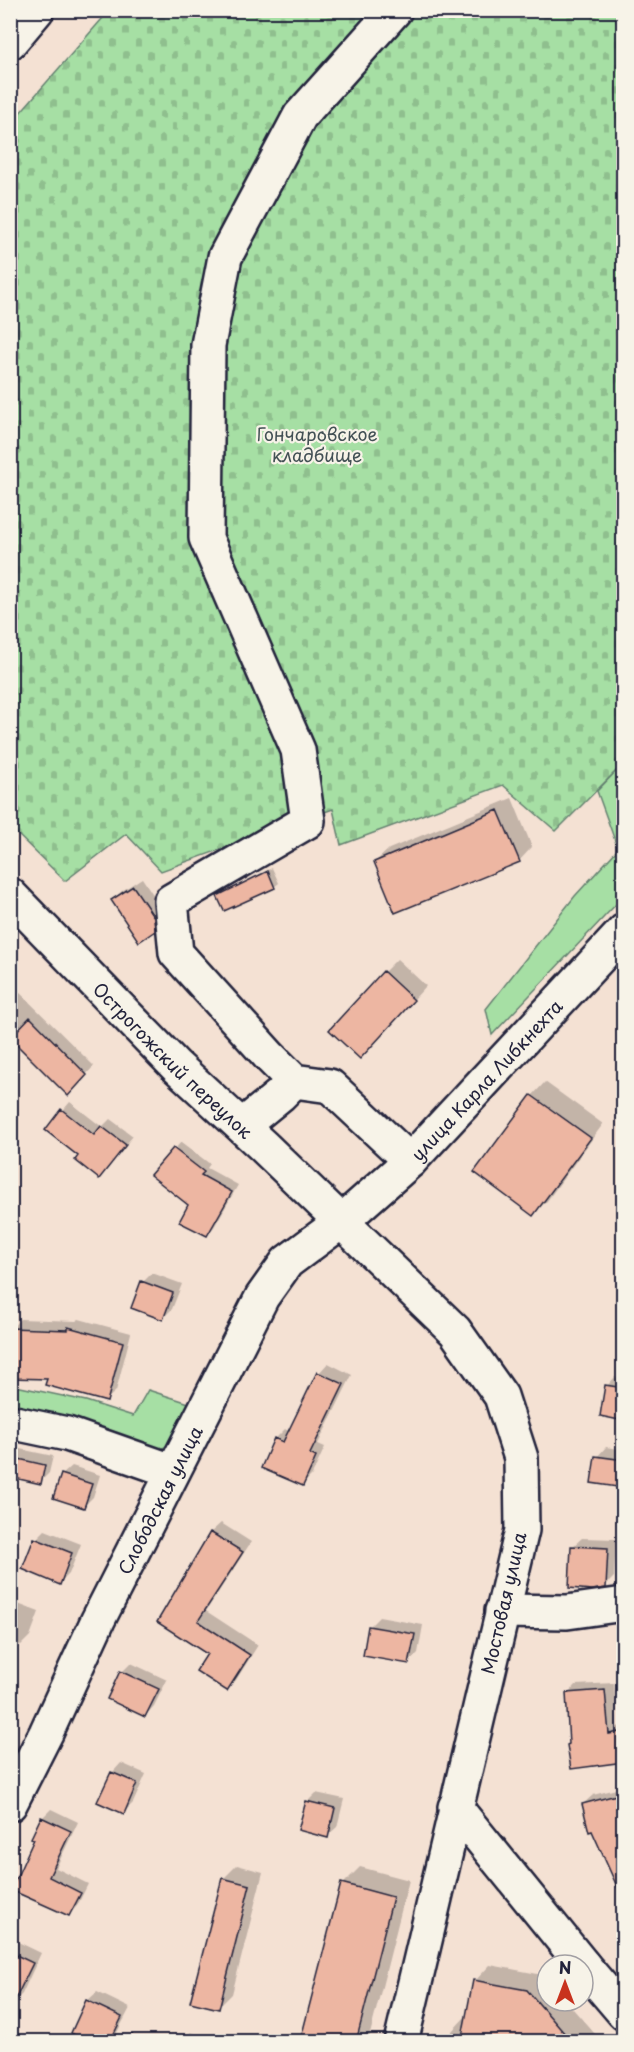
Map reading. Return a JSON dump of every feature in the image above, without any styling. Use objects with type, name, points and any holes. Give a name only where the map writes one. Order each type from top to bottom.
[{"type":"street","points":[[10,42],[37,10]]},
{"type":"street","points":[[395,10],[300,116],[225,257],[208,345],[206,538],[298,750],[308,821],[171,901],[176,953],[294,1081],[330,1086],[410,1161]]},
{"type":"street","name":"Острогожский переулок","points":[[10,896],[176,1066],[342,1221]]},
{"type":"street","name":"улица Карла Либкнехта","points":[[342,1221],[410,1161],[624,931]]},
{"type":"street","points":[[242,1126],[294,1081]]},
{"type":"street","name":"Слободская улица","points":[[10,1803],[172,1471],[262,1297],[288,1262],[342,1221]]},
{"type":"street","name":"Мостовая улица","points":[[342,1221],[455,1331],[501,1396],[521,1458],[522,1530],[400,2042]]},
{"type":"street","points":[[10,1422],[67,1434],[172,1471]]},
{"type":"street","points":[[502,1611],[567,1612],[624,1604]]},
{"type":"street","points":[[455,1807],[573,1953]]},
{"type":"street","points":[[595,1976],[618,1998]]},
{"type":"green space","name":"Гончаровское кладбище","points":[[109,11],[623,11],[623,764],[556,831],[503,785],[341,845],[333,809],[161,871],[126,834],[65,881],[11,828],[11,123]]},
{"type":"green space","points":[[623,764],[623,897],[492,1035],[486,1009],[575,896],[618,849],[597,791]]},
{"type":"green space","points":[[11,1385],[86,1401],[133,1416],[148,1390],[192,1404],[170,1444],[158,1451],[11,1409]]},
{"type":"building","points":[[498,810],[520,862],[395,913],[374,862]]},
{"type":"building","points":[[268,871],[275,888],[224,911],[217,896]]},
{"type":"building","points":[[133,886],[154,917],[155,931],[139,942],[111,900]]},
{"type":"building","points":[[383,971],[414,1000],[360,1059],[329,1030]]},
{"type":"building","points":[[30,1017],[87,1075],[68,1096],[10,1038]]},
{"type":"building","points":[[531,1095],[591,1138],[533,1216],[474,1172]]},
{"type":"building","points":[[61,1109],[94,1135],[101,1126],[126,1145],[99,1179],[75,1160],[78,1156],[45,1130]]},
{"type":"building","points":[[173,1148],[204,1172],[201,1175],[232,1192],[207,1236],[179,1222],[188,1205],[150,1175]]},
{"type":"building","points":[[141,1281],[173,1293],[163,1320],[131,1308]]},
{"type":"building","points":[[68,1327],[123,1342],[107,1402],[45,1385],[47,1379],[10,1378],[10,1328],[68,1330]]},
{"type":"building","points":[[317,1372],[344,1384],[310,1454],[316,1457],[303,1486],[261,1468],[274,1438],[283,1442]]},
{"type":"building","points":[[605,1385],[624,1388],[624,1421],[600,1416]]},
{"type":"building","points":[[595,1456],[624,1460],[624,1488],[591,1483]]},
{"type":"building","points":[[10,1457],[45,1465],[41,1484],[10,1477]]},
{"type":"building","points":[[61,1474],[92,1484],[84,1508],[53,1498]]},
{"type":"building","points":[[210,1532],[243,1552],[198,1621],[250,1655],[227,1691],[196,1671],[207,1654],[157,1622]]},
{"type":"building","points":[[34,1538],[72,1553],[60,1585],[22,1569]]},
{"type":"building","points":[[571,1546],[608,1548],[606,1588],[592,1590],[569,1588]]},
{"type":"building","points":[[368,1626],[415,1634],[409,1664],[363,1656]]},
{"type":"building","points":[[120,1671],[159,1689],[145,1717],[107,1699]]},
{"type":"building","points":[[605,1690],[609,1734],[624,1731],[624,1762],[571,1769],[567,1745],[569,1744],[566,1693]]},
{"type":"building","points":[[111,1772],[137,1783],[124,1814],[97,1802]]},
{"type":"building","points":[[624,1793],[624,1902],[592,1831],[589,1832],[582,1804]]},
{"type":"building","points":[[306,1801],[335,1808],[328,1838],[298,1830]]},
{"type":"building","points":[[41,1817],[71,1831],[49,1877],[81,1893],[69,1916],[11,1890],[34,1839],[31,1838]]},
{"type":"building","points":[[222,1878],[250,1885],[219,2009],[190,2002]]},
{"type":"building","points":[[341,1883],[393,1897],[356,2042],[300,2042]]},
{"type":"building","points":[[10,1952],[33,1963],[10,2010]]},
{"type":"building","points":[[473,1980],[527,1990],[535,1999],[535,2013],[547,2013],[572,2042],[461,2042]]},
{"type":"building","points":[[86,2000],[122,2017],[110,2042],[89,2042],[71,2033]]}]
